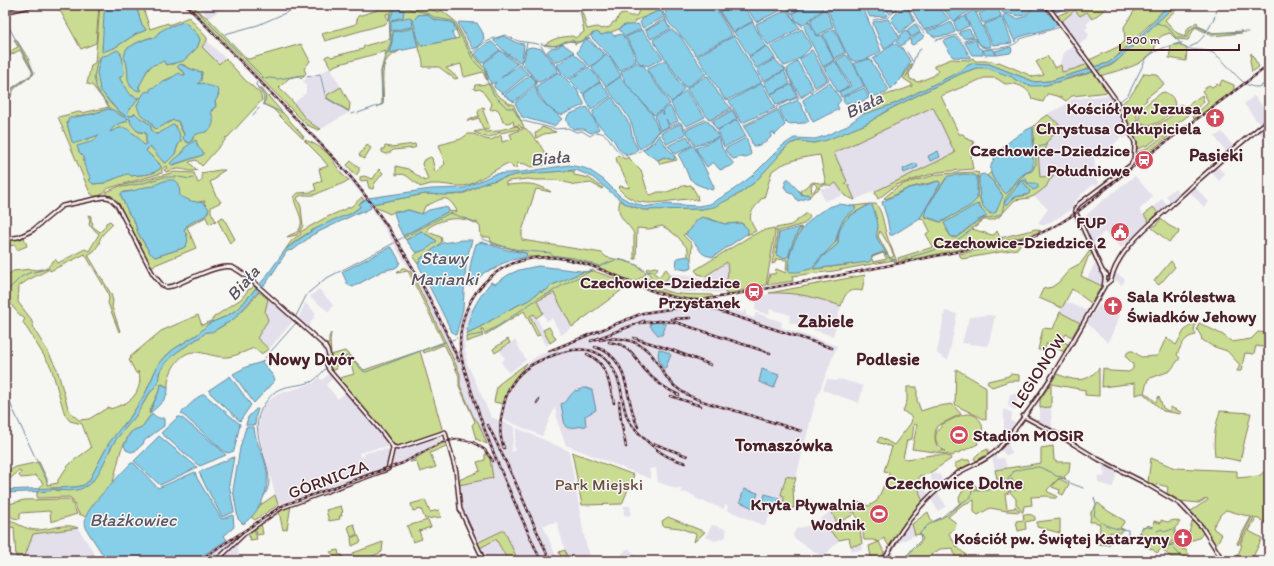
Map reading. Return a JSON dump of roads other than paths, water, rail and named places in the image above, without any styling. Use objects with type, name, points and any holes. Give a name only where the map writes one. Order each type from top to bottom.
[{"type":"street","points":[[5,12],[35,5]]},
{"type":"street","points":[[1045,5],[1051,11],[1116,100],[1134,141],[1135,151],[1133,161],[1079,204],[1075,209],[1102,271],[1108,277]]},
{"type":"street","name":"LEGIONÓW","points":[[883,561],[908,521],[917,511],[954,476],[984,460],[993,453],[1023,417],[1046,387],[1104,287],[1108,277],[1123,253],[1137,237],[1210,169],[1269,120]]},
{"type":"street","points":[[5,239],[19,237],[33,230],[62,206],[106,197],[114,201],[117,205],[153,274],[162,285],[166,287],[173,286],[216,269],[231,267],[240,272],[325,346],[329,353],[327,365],[329,370],[381,430],[393,447],[398,448],[445,432],[457,476],[460,509],[484,561]]},
{"type":"street","points":[[1023,417],[1055,433],[1098,460],[1143,482],[1180,504],[1202,527],[1223,561]]},
{"type":"street","name":"GÓRNICZA","points":[[216,561],[245,533],[281,508],[388,469],[393,447]]},
{"type":"water","points":[[115,5],[136,5],[141,23],[146,30],[136,34],[114,48],[102,52],[104,13],[106,9]]},
{"type":"water","points":[[691,5],[714,5],[732,36],[696,55],[685,40],[670,24],[667,19],[665,9]]},
{"type":"water","points":[[731,5],[743,5],[753,21],[733,32],[720,12]]},
{"type":"water","points":[[745,5],[783,5],[784,9],[756,22]]},
{"type":"water","points":[[786,5],[804,5],[792,14]]},
{"type":"water","points":[[805,5],[824,5],[822,10],[803,25],[796,21],[793,14]]},
{"type":"water","points":[[826,5],[862,5],[881,51],[865,60],[854,61],[851,59],[843,45]]},
{"type":"water","points":[[864,5],[881,5],[887,15],[870,17]]},
{"type":"water","points":[[884,5],[901,5],[889,14]]},
{"type":"water","points":[[909,5],[937,5],[950,20],[939,26],[924,30]]},
{"type":"water","points":[[939,5],[971,5],[972,9],[954,21]]},
{"type":"water","points":[[972,5],[994,5],[977,13]]},
{"type":"water","points":[[996,5],[1001,17],[984,23],[982,22],[979,14]]},
{"type":"water","points":[[998,5],[1033,5],[1027,14],[1020,16],[1003,13]]},
{"type":"water","points":[[1034,5],[1041,5],[1057,23],[1057,25],[1052,28],[1019,37],[1015,42],[1003,16],[1005,14],[1015,18],[1025,17]]},
{"type":"water","points":[[1048,5],[1071,5],[1057,12]]},
{"type":"water","points":[[1168,5],[1175,5],[1119,59],[1104,68],[1050,84],[1034,86],[1024,84],[1012,77],[987,68],[976,68],[960,74],[890,109],[866,124],[827,140],[814,143],[798,141],[790,144],[778,155],[778,157],[755,182],[739,194],[714,207],[702,209],[643,210],[624,203],[592,177],[576,170],[515,175],[485,183],[461,194],[425,194],[372,204],[370,205],[371,208],[310,236],[293,250],[287,251],[267,282],[234,319],[212,332],[206,332],[177,352],[166,362],[159,373],[157,385],[147,397],[135,417],[114,442],[96,477],[88,485],[84,488],[71,491],[53,489],[49,491],[5,493],[5,490],[76,487],[84,485],[89,481],[109,443],[131,416],[145,394],[158,365],[166,356],[174,349],[198,334],[208,324],[227,316],[239,308],[265,278],[285,250],[313,230],[333,220],[350,214],[360,207],[359,204],[368,198],[431,189],[464,188],[495,174],[522,172],[569,165],[589,170],[604,180],[620,196],[630,202],[641,205],[642,207],[663,204],[698,206],[710,204],[729,193],[752,176],[782,146],[794,138],[815,139],[825,136],[845,127],[861,115],[894,104],[963,70],[965,67],[973,63],[989,64],[1035,82],[1050,81],[1108,63],[1116,58],[1140,36]]},
{"type":"water","points":[[904,6],[906,6],[914,21],[900,33],[891,19]]},
{"type":"water","points":[[395,8],[404,10],[403,17],[391,20],[390,19]]},
{"type":"water","points":[[825,9],[833,27],[816,35],[811,20]]},
{"type":"water","points":[[973,10],[976,13],[991,44],[990,47],[980,45],[965,16]]},
{"type":"water","points":[[658,11],[662,12],[664,17],[643,28],[640,23],[643,18]]},
{"type":"water","points":[[787,11],[800,28],[768,45],[759,32],[756,24]]},
{"type":"water","points":[[427,14],[433,19],[453,23],[456,30],[452,33],[455,39],[422,46],[420,45],[413,21],[418,15]]},
{"type":"water","points":[[409,17],[411,18],[413,25],[411,27],[391,31],[391,21]]},
{"type":"water","points":[[965,17],[969,26],[957,31],[954,21]]},
{"type":"water","points":[[1003,18],[1012,43],[993,45],[984,26],[985,24]]},
{"type":"water","points":[[888,19],[899,36],[894,42],[884,49],[873,22]]},
{"type":"water","points":[[665,20],[670,29],[651,39],[646,30]]},
{"type":"water","points":[[809,21],[816,36],[822,35],[834,60],[823,67],[805,30],[805,27]]},
{"type":"water","points":[[185,22],[198,35],[200,40],[197,48],[183,61],[166,65],[163,61],[151,66],[146,72],[139,86],[139,89],[141,90],[134,89],[129,82],[124,58],[126,49],[136,43],[155,38],[167,27]]},
{"type":"water","points":[[753,22],[766,46],[749,56],[734,32]]},
{"type":"water","points":[[951,22],[955,32],[949,35],[935,37],[927,32],[927,31]]},
{"type":"water","points":[[458,23],[477,23],[483,33],[484,41],[478,47],[473,49]]},
{"type":"water","points":[[638,24],[641,29],[625,37],[619,29],[625,25]]},
{"type":"water","points":[[915,24],[920,32],[912,37],[907,31]]},
{"type":"water","points":[[413,27],[418,47],[389,53],[393,32],[410,29]]},
{"type":"water","points":[[802,29],[811,46],[810,49],[790,64],[784,66],[770,46]]},
{"type":"water","points":[[834,29],[845,52],[834,59],[823,34]]},
{"type":"water","points":[[969,29],[974,37],[963,38],[960,35],[959,32]]},
{"type":"water","points":[[642,30],[663,58],[648,66],[641,64],[636,59],[635,52],[626,37]]},
{"type":"water","points":[[671,30],[680,36],[706,74],[687,87],[685,87],[653,41]]},
{"type":"water","points":[[906,30],[911,38],[901,46],[896,42]]},
{"type":"water","points":[[597,32],[601,35],[611,32],[614,36],[621,34],[634,52],[633,55],[636,61],[620,71],[611,57],[591,37],[591,35]]},
{"type":"water","points":[[920,33],[924,36],[923,38],[913,45],[911,44],[910,40]]},
{"type":"water","points":[[503,36],[517,43],[524,44],[522,61],[520,62],[506,53],[494,41]]},
{"type":"water","points":[[734,36],[761,83],[727,100],[724,98],[697,56]]},
{"type":"water","points":[[954,37],[963,44],[970,58],[952,56],[943,41]]},
{"type":"water","points":[[587,39],[604,54],[602,58],[590,67],[577,53],[582,43]]},
{"type":"water","points":[[976,40],[978,47],[983,50],[983,55],[972,55],[965,42]]},
{"type":"water","points":[[492,42],[500,50],[482,63],[475,53],[485,45]]},
{"type":"water","points":[[894,43],[902,48],[910,63],[901,79],[891,89],[873,59]]},
{"type":"water","points":[[561,44],[574,52],[556,63],[547,52],[551,48],[558,47]]},
{"type":"water","points":[[767,46],[775,58],[756,68],[749,57]]},
{"type":"water","points":[[532,47],[542,49],[558,70],[540,82],[538,82],[523,65],[527,48]]},
{"type":"water","points":[[1011,47],[1012,51],[1010,53],[997,55],[995,51]]},
{"type":"water","points":[[118,50],[123,61],[124,74],[120,77],[120,79],[129,94],[137,98],[139,97],[128,111],[129,116],[132,116],[135,113],[150,124],[152,131],[155,134],[158,134],[174,124],[179,132],[181,141],[175,154],[166,163],[152,148],[150,147],[147,149],[146,151],[161,166],[158,171],[131,176],[127,174],[104,183],[93,184],[89,180],[91,179],[84,165],[84,157],[79,152],[77,146],[94,141],[99,135],[76,143],[72,142],[67,123],[69,118],[92,114],[108,109],[113,110],[123,117],[126,116],[117,110],[100,90],[97,73],[101,56]],"holes":[[[127,118],[130,119],[131,124],[137,131],[146,133],[146,144],[144,145],[136,135],[125,128],[119,128],[110,132],[122,122],[127,122]]]},
{"type":"water","points":[[811,50],[827,79],[815,87],[799,59]]},
{"type":"water","points":[[983,50],[994,50],[996,55],[985,55]]},
{"type":"water","points":[[500,51],[517,64],[501,78],[519,65],[528,74],[503,94],[494,87],[496,82],[491,84],[484,63]]},
{"type":"water","points":[[574,53],[587,66],[569,79],[561,72],[557,65]]},
{"type":"water","points":[[606,54],[612,60],[621,76],[606,86],[592,67]]},
{"type":"water","points":[[845,55],[853,63],[864,86],[841,97],[839,92],[851,86],[836,61]]},
{"type":"water","points":[[775,59],[785,70],[763,81],[757,69]]},
{"type":"water","points":[[870,59],[889,90],[886,93],[872,97],[870,97],[854,63]]},
{"type":"water","points":[[665,60],[684,89],[671,102],[648,71],[648,68]]},
{"type":"water","points":[[797,61],[813,88],[801,97],[788,75],[787,69]]},
{"type":"water","points":[[835,61],[849,86],[838,92],[824,68]]},
{"type":"water","points":[[637,62],[644,66],[670,104],[654,115],[626,84],[621,73]]},
{"type":"water","points":[[180,64],[202,72],[201,81],[198,83],[203,83],[219,91],[215,101],[216,107],[212,109],[211,113],[213,120],[211,128],[209,131],[195,135],[191,142],[188,143],[183,139],[184,134],[178,121],[173,120],[157,129],[154,128],[150,121],[141,115],[137,105],[145,92],[148,91],[150,93],[150,89],[162,81],[168,80],[179,73],[185,75],[185,73],[178,68]]},
{"type":"water","points":[[588,67],[600,81],[583,94],[570,80]]},
{"type":"water","points":[[784,71],[790,84],[770,94],[764,82]]},
{"type":"water","points":[[559,72],[577,90],[584,103],[584,105],[561,115],[547,105],[537,90],[538,85]]},
{"type":"water","points":[[530,75],[536,81],[536,84],[514,102],[504,95]]},
{"type":"water","points":[[708,76],[718,93],[731,108],[710,120],[687,90],[687,88]]},
{"type":"water","points":[[620,77],[652,114],[659,131],[652,140],[640,149],[630,120],[606,87]]},
{"type":"water","points":[[600,82],[611,96],[591,110],[584,94]]},
{"type":"water","points":[[762,83],[775,108],[742,123],[729,101]]},
{"type":"water","points":[[830,83],[841,100],[837,105],[839,109],[813,122],[803,100]]},
{"type":"water","points":[[792,85],[797,97],[777,105],[771,94]]},
{"type":"water","points":[[536,86],[536,91],[541,100],[562,119],[554,126],[522,117],[515,103]]},
{"type":"water","points":[[864,88],[869,98],[860,102],[844,103],[843,97]]},
{"type":"water","points":[[685,91],[705,117],[687,126],[678,116],[671,103]]},
{"type":"water","points":[[612,97],[630,125],[633,140],[638,149],[631,153],[626,154],[620,150],[612,138],[597,123],[593,115],[593,111]]},
{"type":"water","points":[[798,100],[809,121],[805,123],[788,124],[784,120],[779,108]]},
{"type":"water","points":[[670,106],[678,121],[669,125],[666,119],[669,126],[660,131],[655,116],[661,111],[664,115],[663,110]]},
{"type":"water","points":[[586,107],[588,108],[599,129],[591,133],[584,129],[573,129],[566,121],[568,115]]},
{"type":"water","points":[[778,110],[785,125],[775,135],[774,133],[771,133],[771,137],[761,145],[753,146],[744,127]]},
{"type":"water","points":[[733,111],[737,119],[717,130],[712,122]]},
{"type":"water","points":[[737,120],[746,136],[724,147],[718,130]]},
{"type":"water","points":[[706,121],[710,124],[719,137],[695,146],[686,130]]},
{"type":"water","points":[[681,124],[686,133],[685,135],[667,144],[661,133]]},
{"type":"water","points":[[1033,127],[1033,167],[1030,171],[1020,177],[1006,194],[992,176],[991,169],[993,161],[997,154],[1019,134]]},
{"type":"water","points":[[659,135],[668,149],[673,153],[675,158],[673,160],[664,157],[658,160],[643,150],[654,142]]},
{"type":"water","points":[[687,136],[692,145],[676,154],[668,146]]},
{"type":"water","points":[[718,138],[720,139],[722,148],[733,163],[733,165],[720,170],[713,162],[707,167],[696,149]]},
{"type":"water","points":[[746,138],[751,154],[746,158],[741,157],[733,159],[725,150],[726,148]]},
{"type":"water","points":[[196,140],[198,147],[203,152],[203,155],[172,165],[170,163],[184,152],[184,148]]},
{"type":"water","points":[[694,146],[714,187],[712,190],[696,184],[689,178],[678,155]]},
{"type":"water","points":[[938,151],[940,157],[930,161],[928,156]]},
{"type":"water","points":[[916,163],[918,167],[904,173],[903,169]]},
{"type":"water","points":[[965,174],[974,175],[977,177],[977,199],[970,206],[941,222],[924,216],[927,207],[948,176]]},
{"type":"water","points":[[984,174],[992,180],[1003,196],[996,212],[992,214],[984,208],[980,198],[979,177],[980,175]]},
{"type":"water","points":[[1025,177],[1028,183],[1038,185],[1038,188],[1033,190],[1024,180]]},
{"type":"water","points":[[787,179],[789,179],[802,195],[808,194],[810,197],[798,201],[793,194],[789,193],[784,187]]},
{"type":"water","points":[[167,180],[175,180],[179,184],[180,196],[191,201],[204,203],[209,209],[205,216],[186,226],[184,230],[188,240],[187,244],[183,248],[155,257],[150,253],[138,233],[134,220],[129,214],[121,193],[155,186],[156,184]]},
{"type":"water","points":[[1022,180],[1030,191],[1029,194],[1015,197],[1007,205],[1004,203]]},
{"type":"water","points":[[938,181],[940,184],[920,218],[893,235],[890,235],[882,202],[909,188]]},
{"type":"water","points":[[839,204],[853,206],[855,207],[855,210],[847,215],[841,223],[835,243],[811,269],[798,272],[789,272],[791,251],[795,241],[806,224],[821,211]]},
{"type":"water","points":[[870,204],[872,205],[878,222],[877,238],[887,255],[883,252],[872,256],[869,262],[813,269],[822,257],[838,244],[840,228],[843,223],[852,215]]},
{"type":"water","points":[[977,204],[987,216],[978,220],[957,237],[951,237],[944,223]]},
{"type":"water","points":[[443,207],[448,208],[449,211],[403,236],[398,226],[394,213],[395,211],[401,212],[408,210],[422,214],[429,210]]},
{"type":"water","points":[[702,217],[725,224],[741,223],[748,229],[748,233],[713,257],[707,256],[703,254],[696,244],[685,234],[690,230],[696,221]]},
{"type":"water","points":[[800,227],[788,257],[783,258],[776,255],[779,233]]},
{"type":"water","points":[[421,231],[437,241],[424,250],[415,252],[406,240]]},
{"type":"water","name":"Stawy Marianki","points":[[472,240],[467,258],[463,309],[456,335],[452,332],[418,264],[421,258],[442,243]]},
{"type":"water","name":"Stawy Marianki","points":[[482,242],[507,250],[526,253],[527,257],[512,260],[501,264],[495,269],[485,272],[470,287],[470,271],[473,254],[476,244]]},
{"type":"water","points":[[390,247],[393,249],[400,262],[398,266],[382,271],[353,287],[348,285],[342,272]]},
{"type":"water","points":[[688,256],[691,259],[692,268],[686,270],[676,268],[677,258]]},
{"type":"water","name":"Stawy Marianki","points":[[538,266],[583,272],[550,286],[547,290],[539,292],[529,300],[467,333],[469,319],[472,312],[491,282],[495,284],[508,275],[519,270]]},
{"type":"water","points":[[660,322],[666,325],[662,335],[658,335],[650,326],[651,323]]},
{"type":"water","points":[[659,349],[671,355],[665,369],[659,360]]},
{"type":"water","points":[[262,362],[275,380],[254,403],[233,374],[246,367]]},
{"type":"water","points":[[762,369],[779,375],[774,388],[759,382]]},
{"type":"water","points":[[230,376],[251,405],[240,421],[210,393],[209,390]]},
{"type":"water","points":[[161,384],[168,387],[167,395],[165,399],[149,414],[160,389]]},
{"type":"water","points":[[583,388],[592,390],[596,410],[585,416],[586,426],[568,428],[565,426],[561,404],[576,390],[577,391]]},
{"type":"water","points":[[204,394],[240,424],[234,451],[228,453],[225,452],[181,413],[198,397]]},
{"type":"water","points":[[256,409],[258,409],[255,425],[246,425],[248,417]]},
{"type":"water","points":[[153,414],[158,418],[164,418],[164,426],[145,440],[143,444],[135,451],[131,452],[126,450],[124,445],[130,433],[142,427]]},
{"type":"water","points":[[178,417],[181,417],[226,455],[200,466],[198,465],[161,433]]},
{"type":"water","points":[[246,427],[254,427],[266,466],[267,482],[266,490],[260,506],[243,524],[238,519],[233,490],[240,448]]},
{"type":"water","points":[[159,436],[197,467],[160,485],[134,461]]},
{"type":"water","points":[[234,457],[229,484],[234,512],[222,517],[199,472]]},
{"type":"water","name":"Błażkowiec","points":[[131,463],[134,463],[158,488],[195,472],[197,478],[221,518],[222,519],[233,515],[234,527],[224,536],[227,540],[194,561],[107,561],[88,532],[85,519],[93,505]]},
{"type":"water","points":[[744,489],[758,493],[753,508],[740,502]]},
{"type":"water","points":[[765,494],[779,498],[778,505],[763,502]]},
{"type":"waterway","points":[[191,5],[263,77]]},
{"type":"waterway","points":[[292,10],[302,5]]},
{"type":"waterway","points":[[358,113],[383,104],[381,72],[391,41],[389,18],[394,5],[426,13],[436,18],[453,21],[474,61],[485,72],[487,81],[494,95],[507,108],[513,108],[522,121]]},
{"type":"waterway","points":[[715,5],[734,36]]},
{"type":"waterway","points":[[873,20],[888,17],[903,5]]},
{"type":"waterway","points":[[907,5],[915,21]]},
{"type":"waterway","points":[[1216,13],[1219,5]]},
{"type":"waterway","points":[[788,10],[793,18],[803,27]]},
{"type":"waterway","points":[[225,34],[258,25],[290,11]]},
{"type":"waterway","points":[[663,11],[667,24],[673,30]]},
{"type":"waterway","points":[[1190,47],[1202,38],[1215,16]]},
{"type":"waterway","points":[[645,30],[665,18]]},
{"type":"waterway","points":[[5,20],[34,73],[5,94]]},
{"type":"waterway","points":[[916,23],[924,33]]},
{"type":"waterway","points":[[1156,23],[1170,30],[1184,47],[1208,51],[1217,56],[1239,79],[1245,83],[1258,87],[1269,81]]},
{"type":"waterway","points":[[1177,37],[1187,37],[1190,30],[1196,26],[1207,31]]},
{"type":"waterway","points":[[964,41],[975,38],[982,47],[1003,48],[1018,42],[1020,39],[1060,27]]},
{"type":"waterway","points":[[1209,32],[1248,32]]},
{"type":"waterway","points":[[492,39],[505,35],[518,41],[539,45]]},
{"type":"waterway","points":[[936,40],[956,35],[962,42]]},
{"type":"waterway","points":[[541,44],[556,46],[566,41],[578,42],[589,38],[606,54]]},
{"type":"waterway","points":[[471,53],[485,42],[491,40]]},
{"type":"waterway","points":[[521,64],[527,43]]},
{"type":"waterway","points":[[1111,102],[1120,101],[1128,95],[1146,59],[1149,56],[1162,49],[1182,43]]},
{"type":"waterway","points":[[541,46],[561,72]]},
{"type":"waterway","points":[[907,52],[913,62],[917,52],[921,49]]},
{"type":"waterway","points":[[500,50],[527,71],[532,76],[536,86]]},
{"type":"waterway","points":[[823,67],[846,53]]},
{"type":"waterway","points":[[98,57],[94,77],[97,90],[111,109]]},
{"type":"waterway","points":[[906,77],[913,63]]},
{"type":"waterway","points":[[801,98],[829,80],[822,68]]},
{"type":"waterway","points":[[744,125],[777,109],[776,107],[790,100],[799,98],[785,69]]},
{"type":"waterway","points":[[307,77],[320,74],[326,98],[349,112]]},
{"type":"waterway","points":[[260,79],[263,77],[265,79],[278,79],[304,75]]},
{"type":"waterway","points":[[257,82],[256,85],[266,96],[263,104],[283,113]]},
{"type":"waterway","points":[[253,115],[259,108]]},
{"type":"waterway","points":[[711,121],[732,109],[740,122]]},
{"type":"waterway","points":[[351,114],[355,113]]},
{"type":"waterway","points":[[642,150],[650,144],[659,132],[680,122],[685,129],[707,120],[719,136]]},
{"type":"waterway","points":[[523,121],[556,129],[568,128],[576,132],[582,131],[590,136],[596,132],[604,134],[616,149],[624,156],[640,151]]},
{"type":"waterway","points":[[901,260],[948,246],[966,234],[983,219],[997,216],[1002,213],[1005,199],[1020,179],[1026,173],[1032,171],[1036,164],[1035,148],[1046,145]]},
{"type":"waterway","points":[[122,187],[140,184],[164,177],[177,177]]},
{"type":"waterway","points":[[179,177],[190,179],[193,178]]},
{"type":"waterway","points":[[403,238],[450,213],[478,223]]},
{"type":"waterway","points":[[398,240],[402,238]]},
{"type":"waterway","points":[[482,239],[511,248],[551,253]]},
{"type":"waterway","points":[[295,318],[307,294],[325,279],[394,243]]},
{"type":"waterway","points":[[551,255],[574,258],[599,266]]},
{"type":"waterway","points":[[887,256],[890,259],[896,260]]},
{"type":"waterway","points":[[598,267],[615,260],[622,260],[635,264],[645,272],[653,271]]},
{"type":"waterway","points":[[5,284],[7,289],[9,289],[21,277],[29,273],[47,269]]},
{"type":"waterway","points":[[485,333],[498,326],[540,297],[593,270]]},
{"type":"waterway","points":[[583,272],[590,271]]},
{"type":"waterway","points":[[265,358],[296,323],[295,322]]},
{"type":"waterway","points":[[465,337],[482,334]]},
{"type":"waterway","points":[[452,340],[457,338]]},
{"type":"waterway","points":[[328,365],[332,360],[349,356],[363,371],[366,372],[446,342]]},
{"type":"waterway","points":[[264,496],[269,486],[269,475],[259,440],[257,427],[259,415],[265,403],[276,391],[311,382],[327,367]]},
{"type":"waterway","points":[[5,392],[35,457]]},
{"type":"waterway","points":[[36,459],[47,481]]},
{"type":"waterway","points":[[903,561],[921,540],[920,533],[928,525],[941,518],[949,511],[955,509],[971,497],[972,490],[986,490],[996,487],[1006,482],[1014,471],[1039,467],[1083,488]]},
{"type":"waterway","points":[[1094,498],[1096,504],[1094,515],[1105,525],[1128,530],[1128,535],[1132,538],[1143,535],[1157,539],[1164,545]]},
{"type":"waterway","points":[[1138,536],[1142,528],[1153,528]]},
{"type":"waterway","points":[[1157,531],[1162,529],[1164,532],[1173,529]]},
{"type":"waterway","points":[[1168,546],[1173,545]]},
{"type":"waterway","points":[[1174,549],[1180,555],[1181,559]]},
{"type":"waterway","points":[[1182,556],[1185,560]]},
{"type":"railway","points":[[186,5],[335,159],[373,205],[390,230],[420,281],[459,361]]},
{"type":"railway","points":[[541,561],[488,438],[473,396],[460,350],[460,334],[467,308],[476,292],[496,273],[521,261],[540,257],[559,258],[596,268],[666,296],[703,300],[841,275],[1030,237],[1044,232],[1071,217],[1130,169],[1269,65]]},
{"type":"railway","points":[[549,351],[643,313],[705,304]]},
{"type":"railway","points":[[699,307],[710,308],[832,348]]},
{"type":"railway","points":[[671,319],[690,318]]},
{"type":"railway","points":[[591,341],[644,321]]},
{"type":"railway","points":[[640,323],[658,321],[675,322],[770,353]]},
{"type":"railway","points":[[634,338],[672,350],[711,365]]},
{"type":"railway","points":[[600,340],[623,339],[637,343],[649,352],[676,388],[693,397],[801,431]]},
{"type":"railway","points":[[609,342],[622,345],[633,354]]},
{"type":"railway","points":[[595,347],[607,352],[615,360],[621,370],[638,427]]},
{"type":"railway","points":[[504,448],[500,429],[501,417],[506,397],[516,378],[527,368],[539,361],[559,353],[582,349],[601,355],[615,372],[620,386],[626,415],[639,434],[660,452],[670,458],[685,463]]},
{"type":"railway","points":[[629,350],[657,382],[679,395]]},
{"type":"railway","points":[[587,354],[594,358],[603,368],[609,382],[614,403]]},
{"type":"railway","points":[[671,396],[701,406]]},
{"type":"railway","points":[[619,402],[626,447]]},
{"type":"railway","points":[[488,425],[514,479],[550,561]]},
{"type":"railway","points":[[198,561],[284,505],[403,463],[442,442],[457,439],[473,442],[485,450],[493,461]]},
{"type":"railway","points":[[655,444],[687,456]]},
{"type":"place","name":"Kościół pw. Jezusa Chrystusa Odkupiciela","points":[[1215,118]]},
{"type":"place","name":"Czechowice-Dziedzice Południowe","points":[[1144,160]]},
{"type":"place","name":"FUP Czechowice-Dziedzice 2","points":[[1120,232]]},
{"type":"place","name":"Czechowice-Dziedzice Przystanek","points":[[754,292]]},
{"type":"place","name":"Sala Królestwa Świadków Jehowy","points":[[1113,306]]},
{"type":"place","name":"Stadion MOSiR","points":[[959,435]]},
{"type":"place","name":"Kryta Pływalnia Wodnik","points":[[879,514]]},
{"type":"place","name":"Kościół pw. Świętej Katarzyny","points":[[1183,538]]},
{"type":"district","name":"Pasieki","points":[[1216,155]]},
{"type":"district","name":"Zabiele","points":[[826,321]]},
{"type":"district","name":"Nowy Dwór","points":[[311,359]]},
{"type":"district","name":"Podlesie","points":[[888,359]]},
{"type":"district","name":"Tomaszówka","points":[[784,445]]},
{"type":"district","name":"Czechowice Dolne","points":[[954,483]]},
{"type":"water label","name":"Biała","points":[[864,105]]},
{"type":"water label","name":"Biała","points":[[550,158]]},
{"type":"water label","name":"Biała","points":[[243,283]]},
{"type":"park label","name":"Park Miejski","points":[[599,484]]}]
